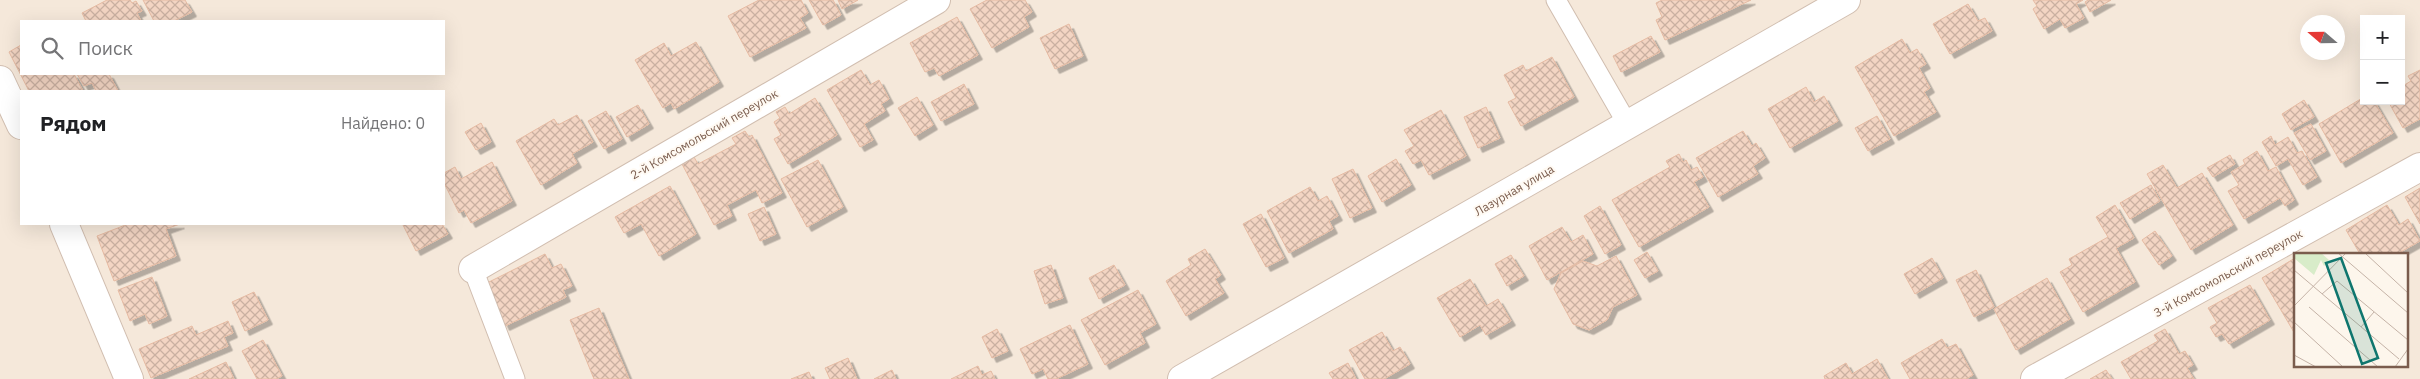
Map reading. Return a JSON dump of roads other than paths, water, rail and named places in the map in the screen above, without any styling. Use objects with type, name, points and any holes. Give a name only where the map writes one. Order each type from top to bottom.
[{"type":"street","name":"2-й Комсомольский переулок","points":[[473,269],[936,0]]},
{"type":"street","name":"Лазурная улица","points":[[1182,379],[1846,0]]},
{"type":"street","points":[[0,80],[20,123]]},
{"type":"street","name":"3-й Комсомольский переулок","points":[[2035,379],[2420,167]]},
{"type":"street","points":[[64,225],[130,379]]},
{"type":"lane","points":[[1556,0],[1628,124]]},
{"type":"lane","points":[[473,269],[515,379]]}]
